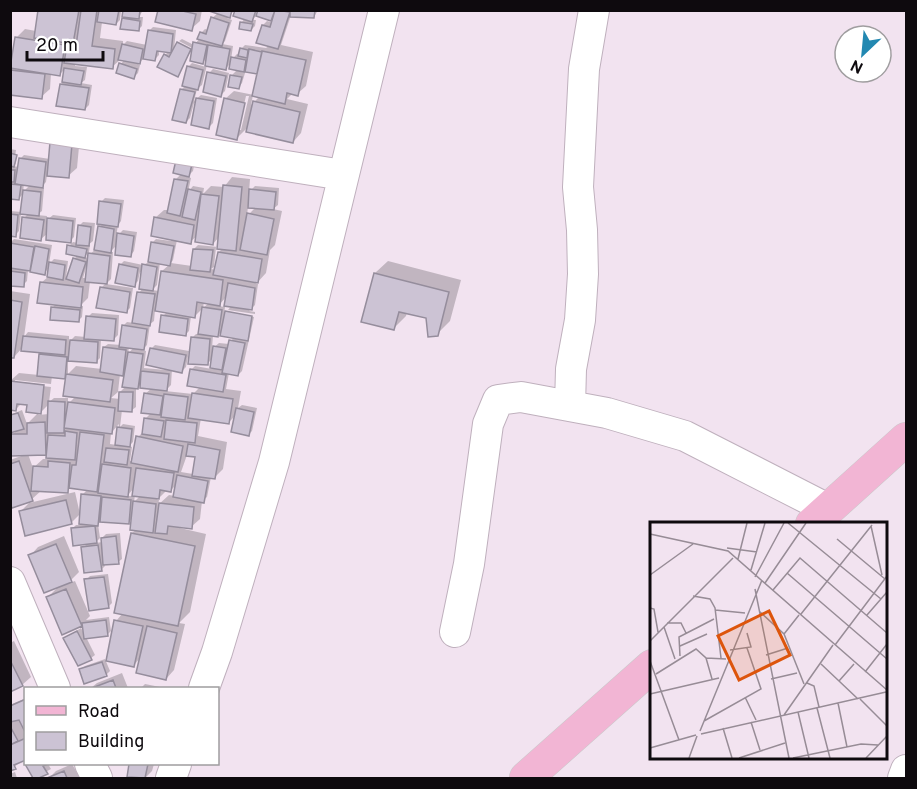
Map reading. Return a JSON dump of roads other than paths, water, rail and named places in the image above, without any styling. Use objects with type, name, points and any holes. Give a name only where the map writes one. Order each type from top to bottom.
[{"type":"main road","points":[[820,516],[906,439]]},
{"type":"main road","points":[[526,778],[650,667]]},
{"type":"street","points":[[204,687],[274,462],[384,10]]},
{"type":"street","points":[[570,406],[571,369],[580,321],[583,274],[578,187],[584,69],[594,10]]},
{"type":"street","points":[[10,122],[343,175]]},
{"type":"street","points":[[455,632],[469,564],[488,424],[498,400],[521,397],[607,412],[685,436],[820,516]]},
{"type":"street","points":[[10,582],[55,687]]},
{"type":"street","points":[[903,778],[906,770]]}]
